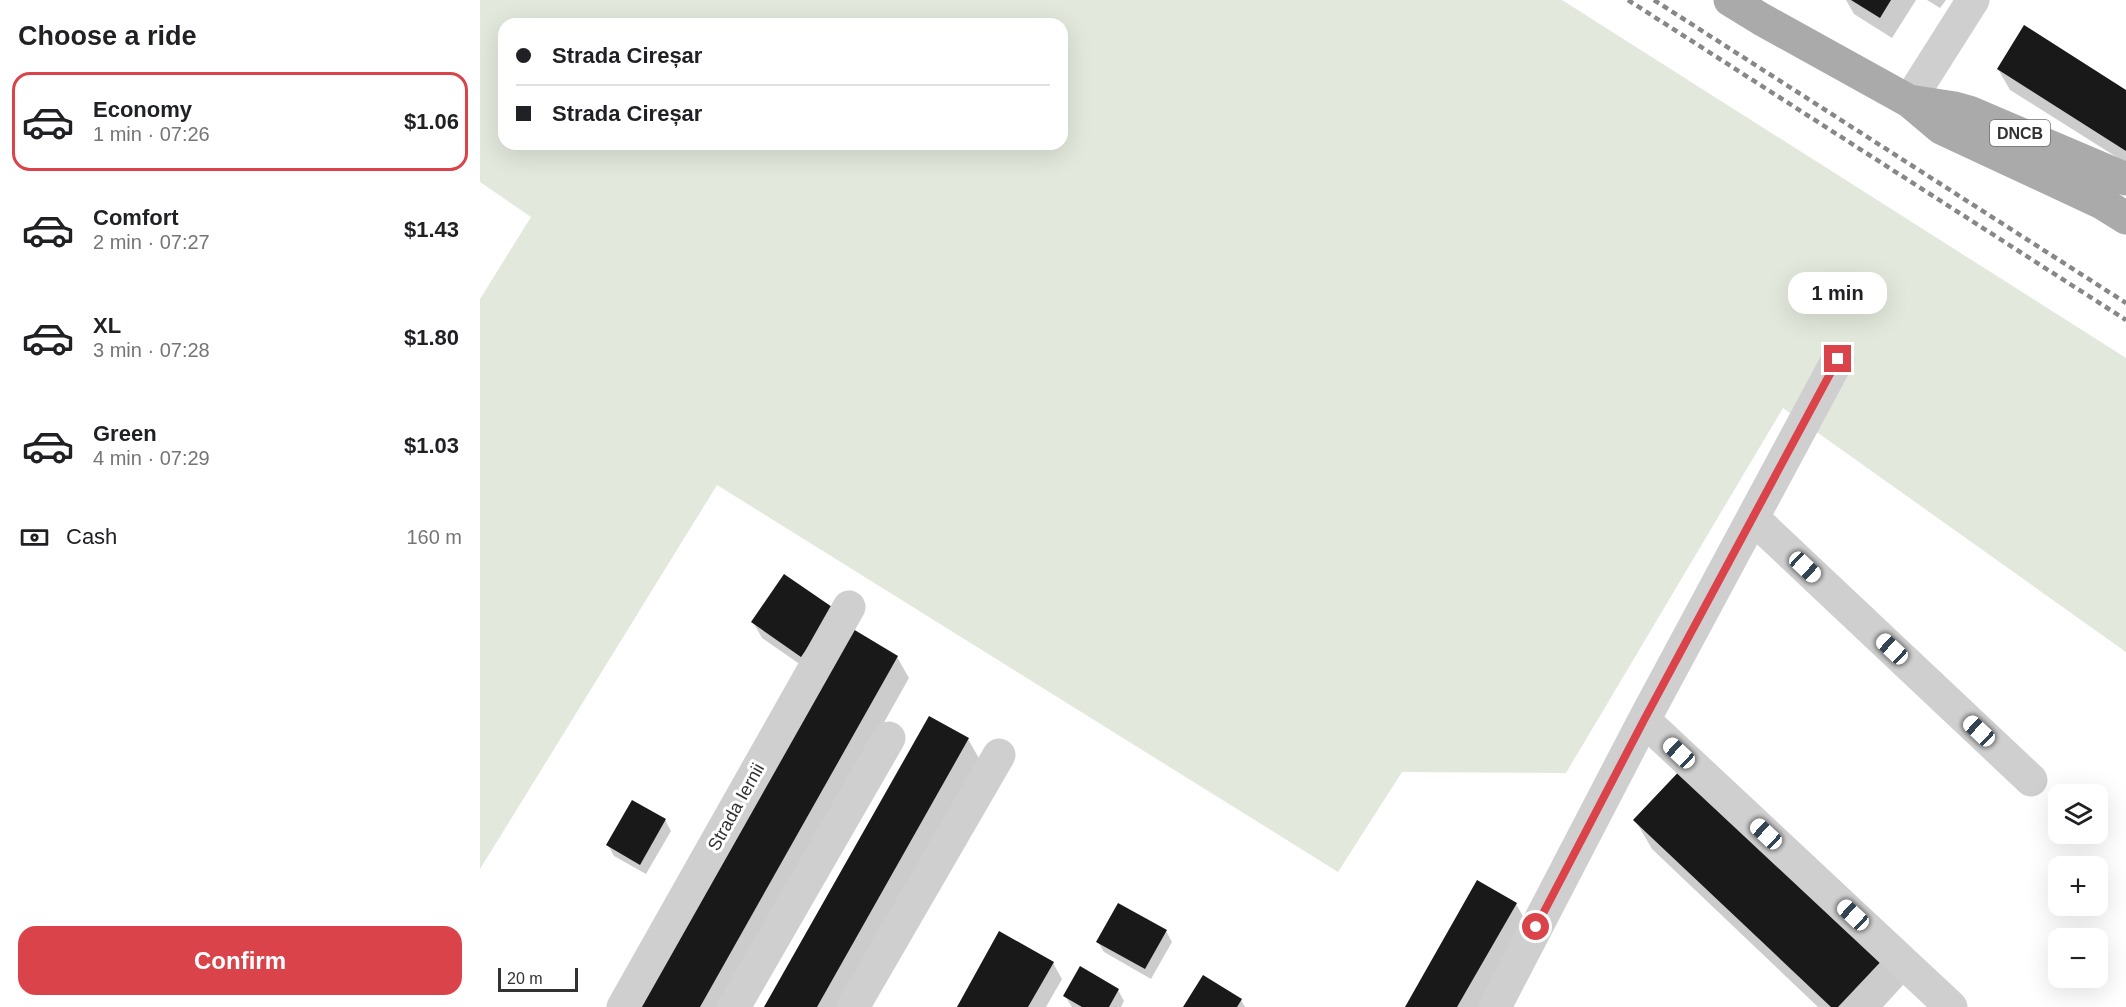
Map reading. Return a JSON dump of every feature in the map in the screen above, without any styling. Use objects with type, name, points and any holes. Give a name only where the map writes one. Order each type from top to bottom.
[{"type":"main road","name":"DNCB","points":[[1730,0],[1909,101],[1941,128],[2102,204],[2126,218]]},
{"type":"main road","name":"DNCB","points":[[1909,101],[1969,112],[2126,179]]},
{"type":"street","points":[[1909,101],[1973,0]]},
{"type":"street","points":[[1495,1007],[1644,720],[1838,359]]},
{"type":"street","points":[[1753,518],[2031,780]]},
{"type":"street","name":"Strada Iernii","points":[[623,1007],[849,607]]},
{"type":"street","points":[[1644,720],[1951,1007]]},
{"type":"street","points":[[734,1007],[889,738]]},
{"type":"street","points":[[854,1007],[999,755]]},
{"type":"shaded area","points":[[480,0],[1562,0],[2126,358],[2126,652],[1783,408],[1566,773],[1402,772],[1338,872],[717,485],[480,869],[480,299],[531,217],[480,182]]},
{"type":"building","points":[[1851,0],[1891,0],[1880,18]]},
{"type":"building","points":[[2024,25],[2126,90],[2126,151],[1997,69]]},
{"type":"building","points":[[784,574],[835,609],[801,657],[751,622]]},
{"type":"building","points":[[853,629],[898,656],[700,1007],[640,1007]]},
{"type":"building","points":[[929,716],[969,738],[817,1007],[764,1007]]},
{"type":"building","points":[[1687,763],[1888,954],[1838,1007],[1831,1007],[1633,820]]},
{"type":"building","points":[[632,800],[666,819],[640,865],[606,845]]},
{"type":"building","points":[[1477,880],[1517,903],[1457,1007],[1405,1007]]},
{"type":"building","points":[[1118,903],[1167,930],[1145,969],[1096,942]]},
{"type":"building","points":[[999,931],[1054,962],[1028,1007],[957,1007]]},
{"type":"building","points":[[1080,966],[1119,989],[1109,1007],[1082,1007],[1063,996]]},
{"type":"building","points":[[1203,975],[1242,999],[1237,1007],[1183,1007]]},
{"type":"railway","points":[[1628,0],[2126,320]]},
{"type":"railway","points":[[1654,0],[2126,303]]},
{"type":"route","points":[[1536,927],[1644,720],[1838,359]]}]
